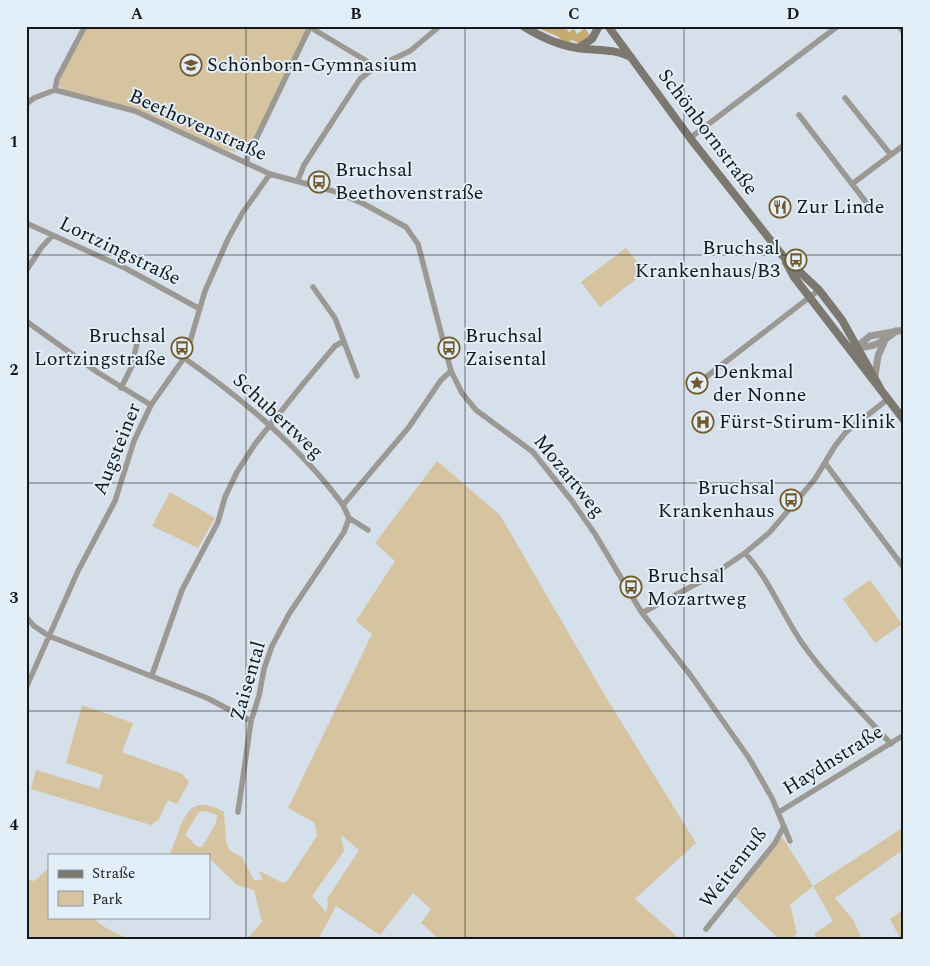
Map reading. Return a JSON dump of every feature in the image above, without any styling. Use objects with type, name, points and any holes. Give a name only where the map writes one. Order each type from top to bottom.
[{"type":"main road","points":[[523,26],[547,39],[578,48],[618,51],[631,56]]},
{"type":"main road","points":[[578,48],[592,38],[599,26]]},
{"type":"main road","name":"Schönbornstraße","points":[[608,26],[690,138],[782,256],[794,277],[850,352],[880,388]]},
{"type":"main road","name":"Schönbornstraße","points":[[782,256],[819,290],[858,347],[880,388]]},
{"type":"main road","points":[[880,388],[904,420]]},
{"type":"street","points":[[26,104],[34,98],[55,90],[56,79],[85,26]]},
{"type":"street","points":[[298,180],[304,165],[360,79],[374,68],[410,51],[440,26]]},
{"type":"street","points":[[690,138],[838,26]]},
{"type":"street","points":[[899,26],[904,33]]},
{"type":"street","points":[[247,164],[248,158],[308,27],[365,60],[374,68]]},
{"type":"street","name":"Beethovenstraße","points":[[55,90],[135,111],[270,174]]},
{"type":"street","points":[[845,98],[890,155]]},
{"type":"street","points":[[799,115],[873,211]]},
{"type":"street","points":[[852,184],[904,145]]},
{"type":"street","name":"Mozartweg","points":[[270,174],[298,180],[364,204],[406,227],[418,244],[451,371],[462,393],[476,410],[533,452],[568,496],[595,534],[642,613],[691,676],[743,750],[779,812],[790,841]]},
{"type":"street","name":"Augsteiner","points":[[26,688],[78,571],[115,501],[134,441],[151,405],[184,358],[194,335],[200,309],[228,238],[243,212],[270,174]]},
{"type":"street","name":"Lortzingstraße","points":[[26,222],[52,236],[125,268],[200,309]]},
{"type":"street","points":[[26,271],[41,248],[52,236]]},
{"type":"street","points":[[312,287],[335,318],[357,376]]},
{"type":"street","points":[[694,376],[706,378],[819,290]]},
{"type":"street","points":[[26,321],[122,388],[151,405]]},
{"type":"street","points":[[850,352],[870,336],[900,331]]},
{"type":"street","points":[[858,347],[872,346],[900,331]]},
{"type":"street","points":[[875,376],[878,356],[885,340]]},
{"type":"street","points":[[152,675],[182,590],[218,522],[225,497],[237,472],[270,425],[336,346],[344,341]]},
{"type":"street","points":[[122,388],[132,366],[137,343]]},
{"type":"street","name":"Schubertweg","points":[[184,358],[231,392],[270,425],[317,474],[343,505]]},
{"type":"street","points":[[368,530],[349,518],[343,505],[409,427],[441,380],[451,371]]},
{"type":"street","points":[[642,613],[711,576],[745,553],[780,521],[815,479],[846,432],[888,399]]},
{"type":"street","points":[[825,462],[904,568]]},
{"type":"street","name":"Zaisental","points":[[238,812],[251,721],[264,669],[272,646],[289,614],[344,532],[349,518]]},
{"type":"street","points":[[745,553],[766,579],[801,641],[815,661],[891,744]]},
{"type":"street","points":[[26,618],[49,636],[207,698],[251,721]]},
{"type":"street","name":"Haydnstraße","points":[[779,812],[904,735]]},
{"type":"street","name":"Weitenruß","points":[[706,929],[775,843],[784,826]]},
{"type":"green space","points":[[86,26],[311,26],[247,151],[236,152],[207,143],[144,113],[84,98],[58,86],[59,78]]},
{"type":"green space","points":[[626,248],[645,272],[600,307],[581,282]]},
{"type":"green space","points":[[437,461],[500,515],[604,694],[696,843],[635,899],[681,940],[440,940],[421,923],[431,909],[413,893],[380,935],[336,906],[318,940],[246,940],[262,922],[254,890],[237,885],[210,859],[210,854],[169,854],[186,814],[192,808],[200,805],[210,806],[224,812],[226,842],[230,851],[242,857],[254,880],[263,880],[259,871],[283,883],[288,880],[317,836],[315,823],[288,808],[372,634],[356,621],[395,561],[375,543]],"holes":[[[206,811],[217,815],[216,823],[202,847],[198,847],[185,835],[199,812]],[[341,835],[359,850],[327,899],[326,912],[312,896],[344,851]]]},
{"type":"green space","points":[[170,492],[215,518],[198,548],[152,526]]},
{"type":"green space","points":[[870,580],[902,624],[875,643],[843,599]]},
{"type":"green space","points":[[82,705],[133,723],[122,752],[182,774],[189,782],[177,804],[168,800],[159,819],[151,825],[31,789],[36,770],[99,789],[103,775],[66,763]]},
{"type":"green space","points":[[904,827],[904,849],[835,898],[854,921],[862,940],[846,940],[844,936],[838,940],[817,940],[814,934],[833,921],[813,886]]},
{"type":"green space","points":[[783,838],[813,886],[790,905],[797,933],[790,940],[780,940],[733,895],[780,839]]},
{"type":"green space","points":[[48,869],[48,918],[92,918],[106,928],[130,940],[26,940],[26,879],[34,881]]},
{"type":"green space","points":[[904,909],[904,940],[901,940],[890,919]]},
{"type":"shaded area","points":[[533,26],[564,26],[569,32],[574,29],[577,34],[585,28],[592,39],[582,45],[572,40],[564,45],[560,43],[559,37]]},
{"type":"place","name":"Schönborn-Gymnasium","points":[[191,65]]},
{"type":"place","name":"Bruchsal Beethovenstraße","points":[[319,182]]},
{"type":"place","name":"Zur Linde","points":[[780,207]]},
{"type":"place","name":"Bruchsal Krankenhaus/B3","points":[[796,260]]},
{"type":"place","name":"Bruchsal Lortzingstraße","points":[[182,348]]},
{"type":"place","name":"Bruchsal Zaisental","points":[[449,348]]},
{"type":"place","name":"Denkmal der Nonne","points":[[697,383]]},
{"type":"place","name":"Fürst-Stirum-Klinik","points":[[703,422]]},
{"type":"place","name":"Bruchsal Krankenhaus","points":[[791,500]]},
{"type":"place","name":"Bruchsal Mozartweg","points":[[631,587]]}]
